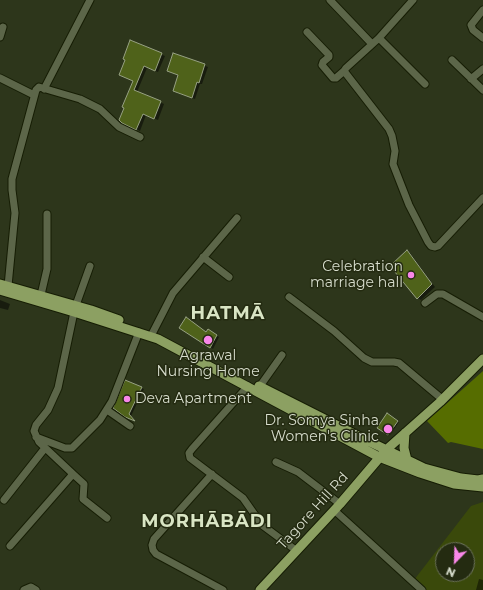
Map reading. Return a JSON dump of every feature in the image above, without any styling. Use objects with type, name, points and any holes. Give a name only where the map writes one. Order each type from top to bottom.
[{"type":"main road","points":[[3,287],[153,332],[424,468],[461,478],[478,480],[483,479]]},
{"type":"main road","points":[[75,308],[158,339],[248,386],[359,448],[379,457],[454,484],[483,487]]},
{"type":"main road","name":"Tagore Hill Rd","points":[[260,590],[337,507],[379,457],[483,359]]},
{"type":"main road","points":[[405,432],[404,448],[407,460]]},
{"type":"street","points":[[44,89],[90,0]]},
{"type":"street","points":[[330,0],[372,44]]},
{"type":"street","points":[[306,32],[329,55],[329,58],[322,62],[322,65],[333,78],[336,78],[379,38],[413,0]]},
{"type":"street","points":[[483,10],[471,25],[473,30],[483,38]]},
{"type":"street","points":[[0,38],[3,27]]},
{"type":"street","points":[[379,38],[425,84]]},
{"type":"street","points":[[452,60],[483,90]]},
{"type":"street","points":[[471,79],[483,69]]},
{"type":"street","points":[[344,71],[389,129],[395,151],[393,164],[409,205],[431,246],[438,246],[483,198]]},
{"type":"street","points":[[0,78],[34,95]]},
{"type":"street","points":[[3,287],[15,213],[12,179],[36,90],[39,87],[80,99],[100,109],[119,127],[140,137]]},
{"type":"street","points":[[40,299],[47,269],[47,214]]},
{"type":"street","points":[[153,332],[173,293],[237,218]]},
{"type":"street","points":[[203,257],[229,277]]},
{"type":"street","points":[[90,266],[75,308],[58,388],[48,410],[36,425],[34,431],[36,437],[45,448],[84,484],[83,499],[107,518]]},
{"type":"street","points":[[424,303],[437,294],[443,294],[483,317]]},
{"type":"street","points":[[289,297],[334,330],[364,358],[372,362],[399,363],[442,399]]},
{"type":"street","points":[[36,437],[65,448],[72,448],[100,420],[112,401],[139,332]]},
{"type":"street","points":[[260,386],[282,354]]},
{"type":"street","points":[[248,386],[192,449],[190,458],[243,498],[262,525],[297,551]]},
{"type":"street","points":[[107,410],[130,426]]},
{"type":"street","points":[[4,500],[45,448]]},
{"type":"street","points":[[276,462],[298,472],[337,507],[422,590]]},
{"type":"street","points":[[10,546],[73,474]]},
{"type":"street","points":[[212,474],[154,540],[152,545],[156,554],[223,590]]},
{"type":"street","points":[[24,590],[31,587],[36,590]]},
{"type":"shaded area","points":[[483,371],[483,449],[451,442],[448,443],[427,421]]},
{"type":"shaded area","points":[[483,502],[483,590],[426,590],[414,580],[435,553],[435,582],[475,582],[475,542],[443,542],[471,506]]},
{"type":"building","points":[[130,40],[162,53],[155,71],[144,66],[134,90],[161,101],[154,119],[143,114],[136,130],[119,120],[124,108],[122,107],[133,81],[119,75],[125,60],[123,59]]},
{"type":"building","points":[[173,53],[205,64],[192,98],[173,91],[178,75],[167,71]]},
{"type":"building","name":"Celebration marriage hall","points":[[407,250],[432,284],[417,299],[390,266]]},
{"type":"building","points":[[186,317],[206,332],[208,329],[217,335],[210,348],[179,328]]},
{"type":"building","name":"Deva Apartment","points":[[125,380],[142,387],[129,414],[135,421],[125,417],[113,408]]},
{"type":"building","points":[[387,413],[398,421],[388,435],[377,428]]},
{"type":"place","name":"Celebration marriage hall","points":[[411,275]]},
{"type":"place","name":"Agrawal Nursing Home","points":[[208,340]]},
{"type":"place","name":"Deva Apartment","points":[[127,399]]},
{"type":"place","name":"Dr. Somya Sinha Women's Clinic","points":[[388,429]]},
{"type":"district","name":"HATMĀ","points":[[228,314]]},
{"type":"district","name":"MORHĀBĀDI","points":[[207,522]]}]
